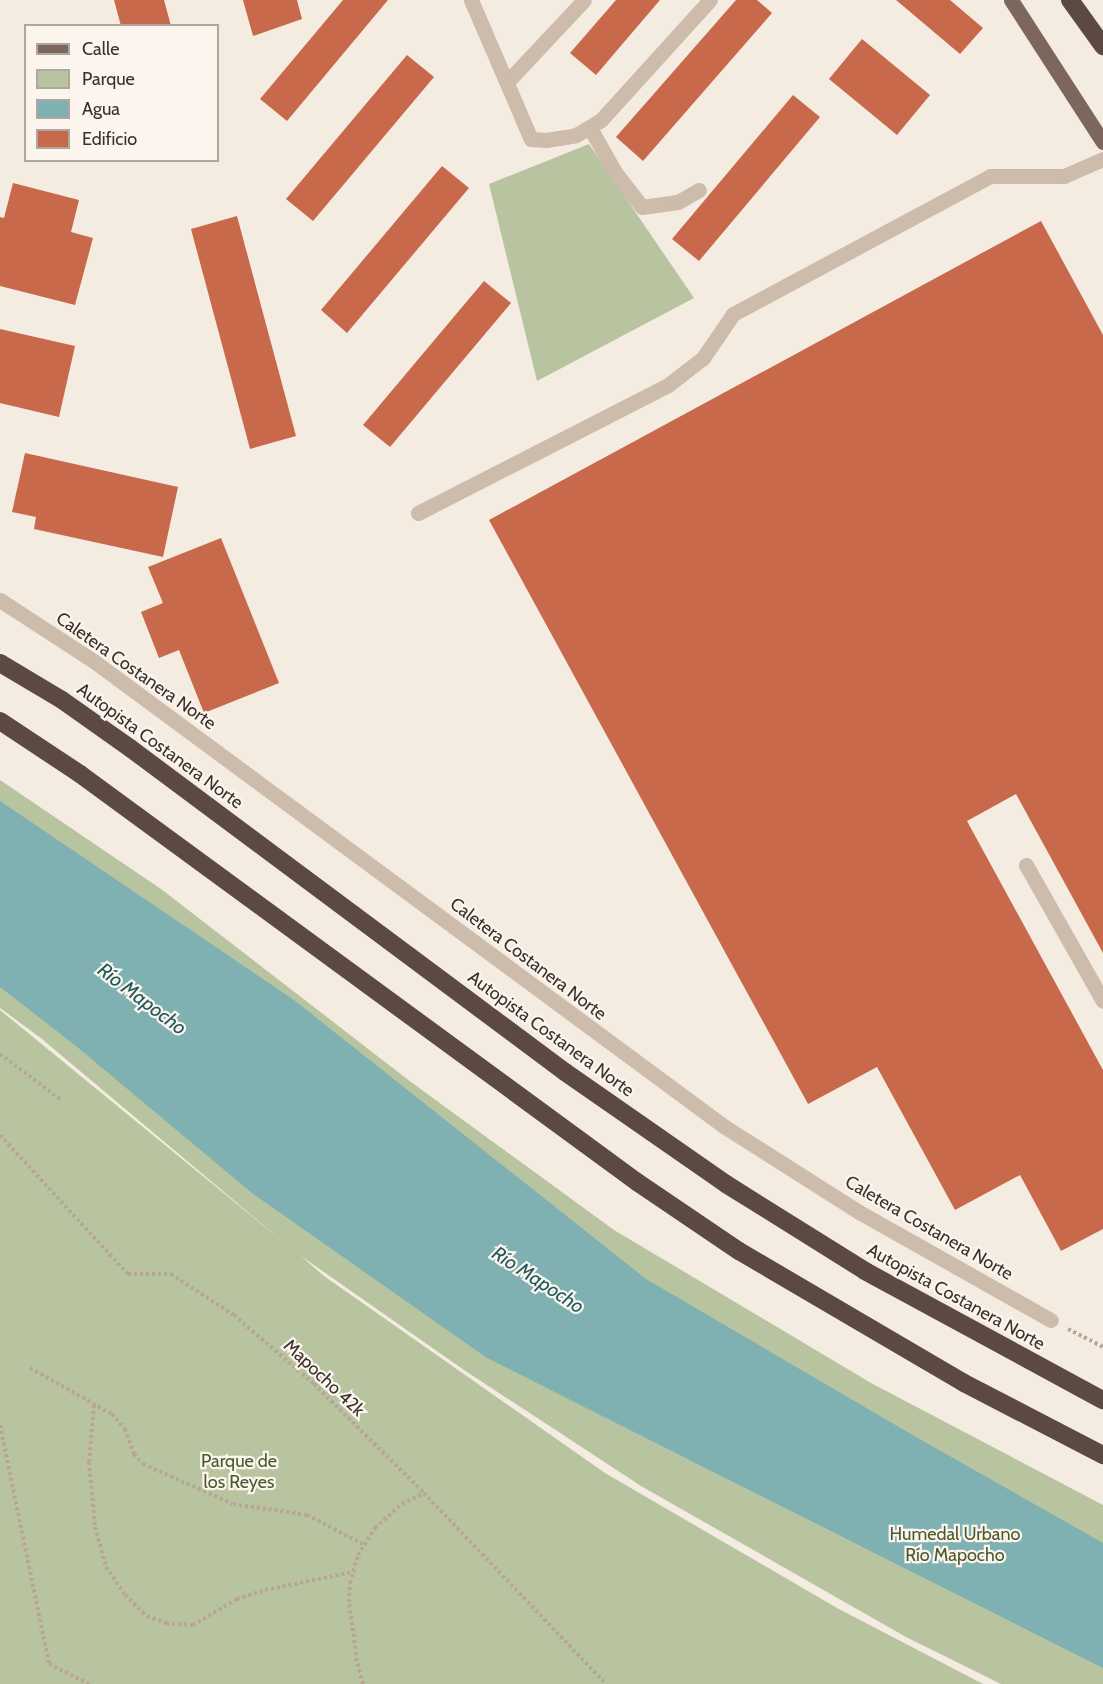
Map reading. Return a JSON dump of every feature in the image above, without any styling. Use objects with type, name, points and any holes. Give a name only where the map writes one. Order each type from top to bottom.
[{"type":"highway","points":[[1070,0],[1103,46]]},
{"type":"highway","name":"Autopista Costanera Norte","points":[[0,663],[62,700],[130,748],[565,1072],[726,1184],[865,1271],[1020,1358],[1103,1400]]},
{"type":"highway","points":[[0,721],[80,774],[627,1176],[739,1251],[964,1383],[1103,1455]]},
{"type":"main road","points":[[1011,0],[1103,142]]},
{"type":"street","points":[[471,0],[531,139],[561,139],[590,128],[601,120],[710,0]]},
{"type":"street","points":[[507,82],[584,0]]},
{"type":"street","points":[[590,128],[615,172],[642,207],[678,202],[699,190]]},
{"type":"street","points":[[418,513],[668,385],[704,358],[733,314],[990,176],[1064,176],[1103,159]]},
{"type":"street","name":"Caletera Costanera Norte","points":[[0,600],[95,662],[725,1127],[859,1212],[1051,1320]]},
{"type":"street","points":[[1026,866],[1103,1001]]},
{"type":"path","points":[[0,1054],[61,1100]]},
{"type":"path","name":"Mapocho 42k","points":[[0,1135],[128,1274],[171,1274],[234,1315],[314,1384],[424,1493],[606,1684]]},
{"type":"path","points":[[1051,1320],[1103,1347]]},
{"type":"path","points":[[30,1368],[112,1414],[125,1429],[134,1454],[143,1464],[233,1504],[307,1515],[363,1544]]},
{"type":"path","points":[[94,1405],[89,1462],[95,1527],[106,1567],[125,1595],[147,1616],[166,1623],[193,1625],[247,1596],[353,1572]]},
{"type":"path","points":[[0,1425],[49,1664],[89,1684]]},
{"type":"path","points":[[363,1684],[357,1661],[349,1602],[353,1572],[363,1544],[386,1517],[402,1504],[424,1493]]},
{"type":"green space","points":[[589,144],[694,298],[537,381],[489,184]]},
{"type":"green space","name":"Parque de los Reyes","points":[[0,780],[161,889],[411,1082],[614,1230],[871,1383],[1103,1505],[1103,1684],[1001,1684],[906,1637],[641,1486],[464,1370],[301,1256],[324,1276],[605,1473],[837,1608],[983,1684],[0,1684],[0,1010],[281,1240],[42,1039],[0,1008]]},
{"type":"water","name":"Humedal Urbano Río Mapocho","points":[[0,801],[294,1000],[646,1279],[1103,1543],[1103,1668],[487,1358],[252,1193],[76,1046],[0,987]]},
{"type":"building","points":[[114,0],[164,0],[170,24],[120,24]]},
{"type":"building","points":[[243,0],[297,0],[302,19],[253,36]]},
{"type":"building","points":[[343,0],[388,0],[287,121],[260,99]]},
{"type":"building","points":[[616,0],[660,0],[596,75],[570,53]]},
{"type":"building","points":[[736,0],[757,0],[772,13],[643,161],[616,137]]},
{"type":"building","points":[[896,0],[950,0],[983,28],[960,54]]},
{"type":"building","points":[[862,39],[930,95],[897,135],[829,79]]},
{"type":"building","points":[[407,55],[434,77],[313,221],[286,199]]},
{"type":"building","points":[[793,95],[820,117],[699,261],[672,239]]},
{"type":"building","points":[[442,166],[469,188],[347,333],[321,310]]},
{"type":"building","points":[[13,183],[79,200],[71,232],[93,238],[75,305],[0,286],[0,217],[4,218]]},
{"type":"building","points":[[237,216],[296,436],[250,449],[191,229]]},
{"type":"building","points":[[1041,221],[1103,335],[1103,953],[1016,794],[967,821],[1103,1070],[1103,1229],[1061,1251],[1020,1175],[955,1210],[877,1067],[808,1104],[489,520]]},
{"type":"building","points":[[484,281],[511,303],[390,447],[363,425]]},
{"type":"building","points":[[0,329],[75,346],[59,417],[0,403]]},
{"type":"building","points":[[25,453],[178,487],[163,557],[34,529],[36,517],[12,512]]},
{"type":"building","points":[[221,538],[279,683],[204,713],[179,650],[159,658],[141,612],[163,603],[148,567]]},
{"type":"water label","name":"Río Mapocho","points":[[142,999]]},
{"type":"water label","name":"Río Mapocho","points":[[538,1280]]}]
